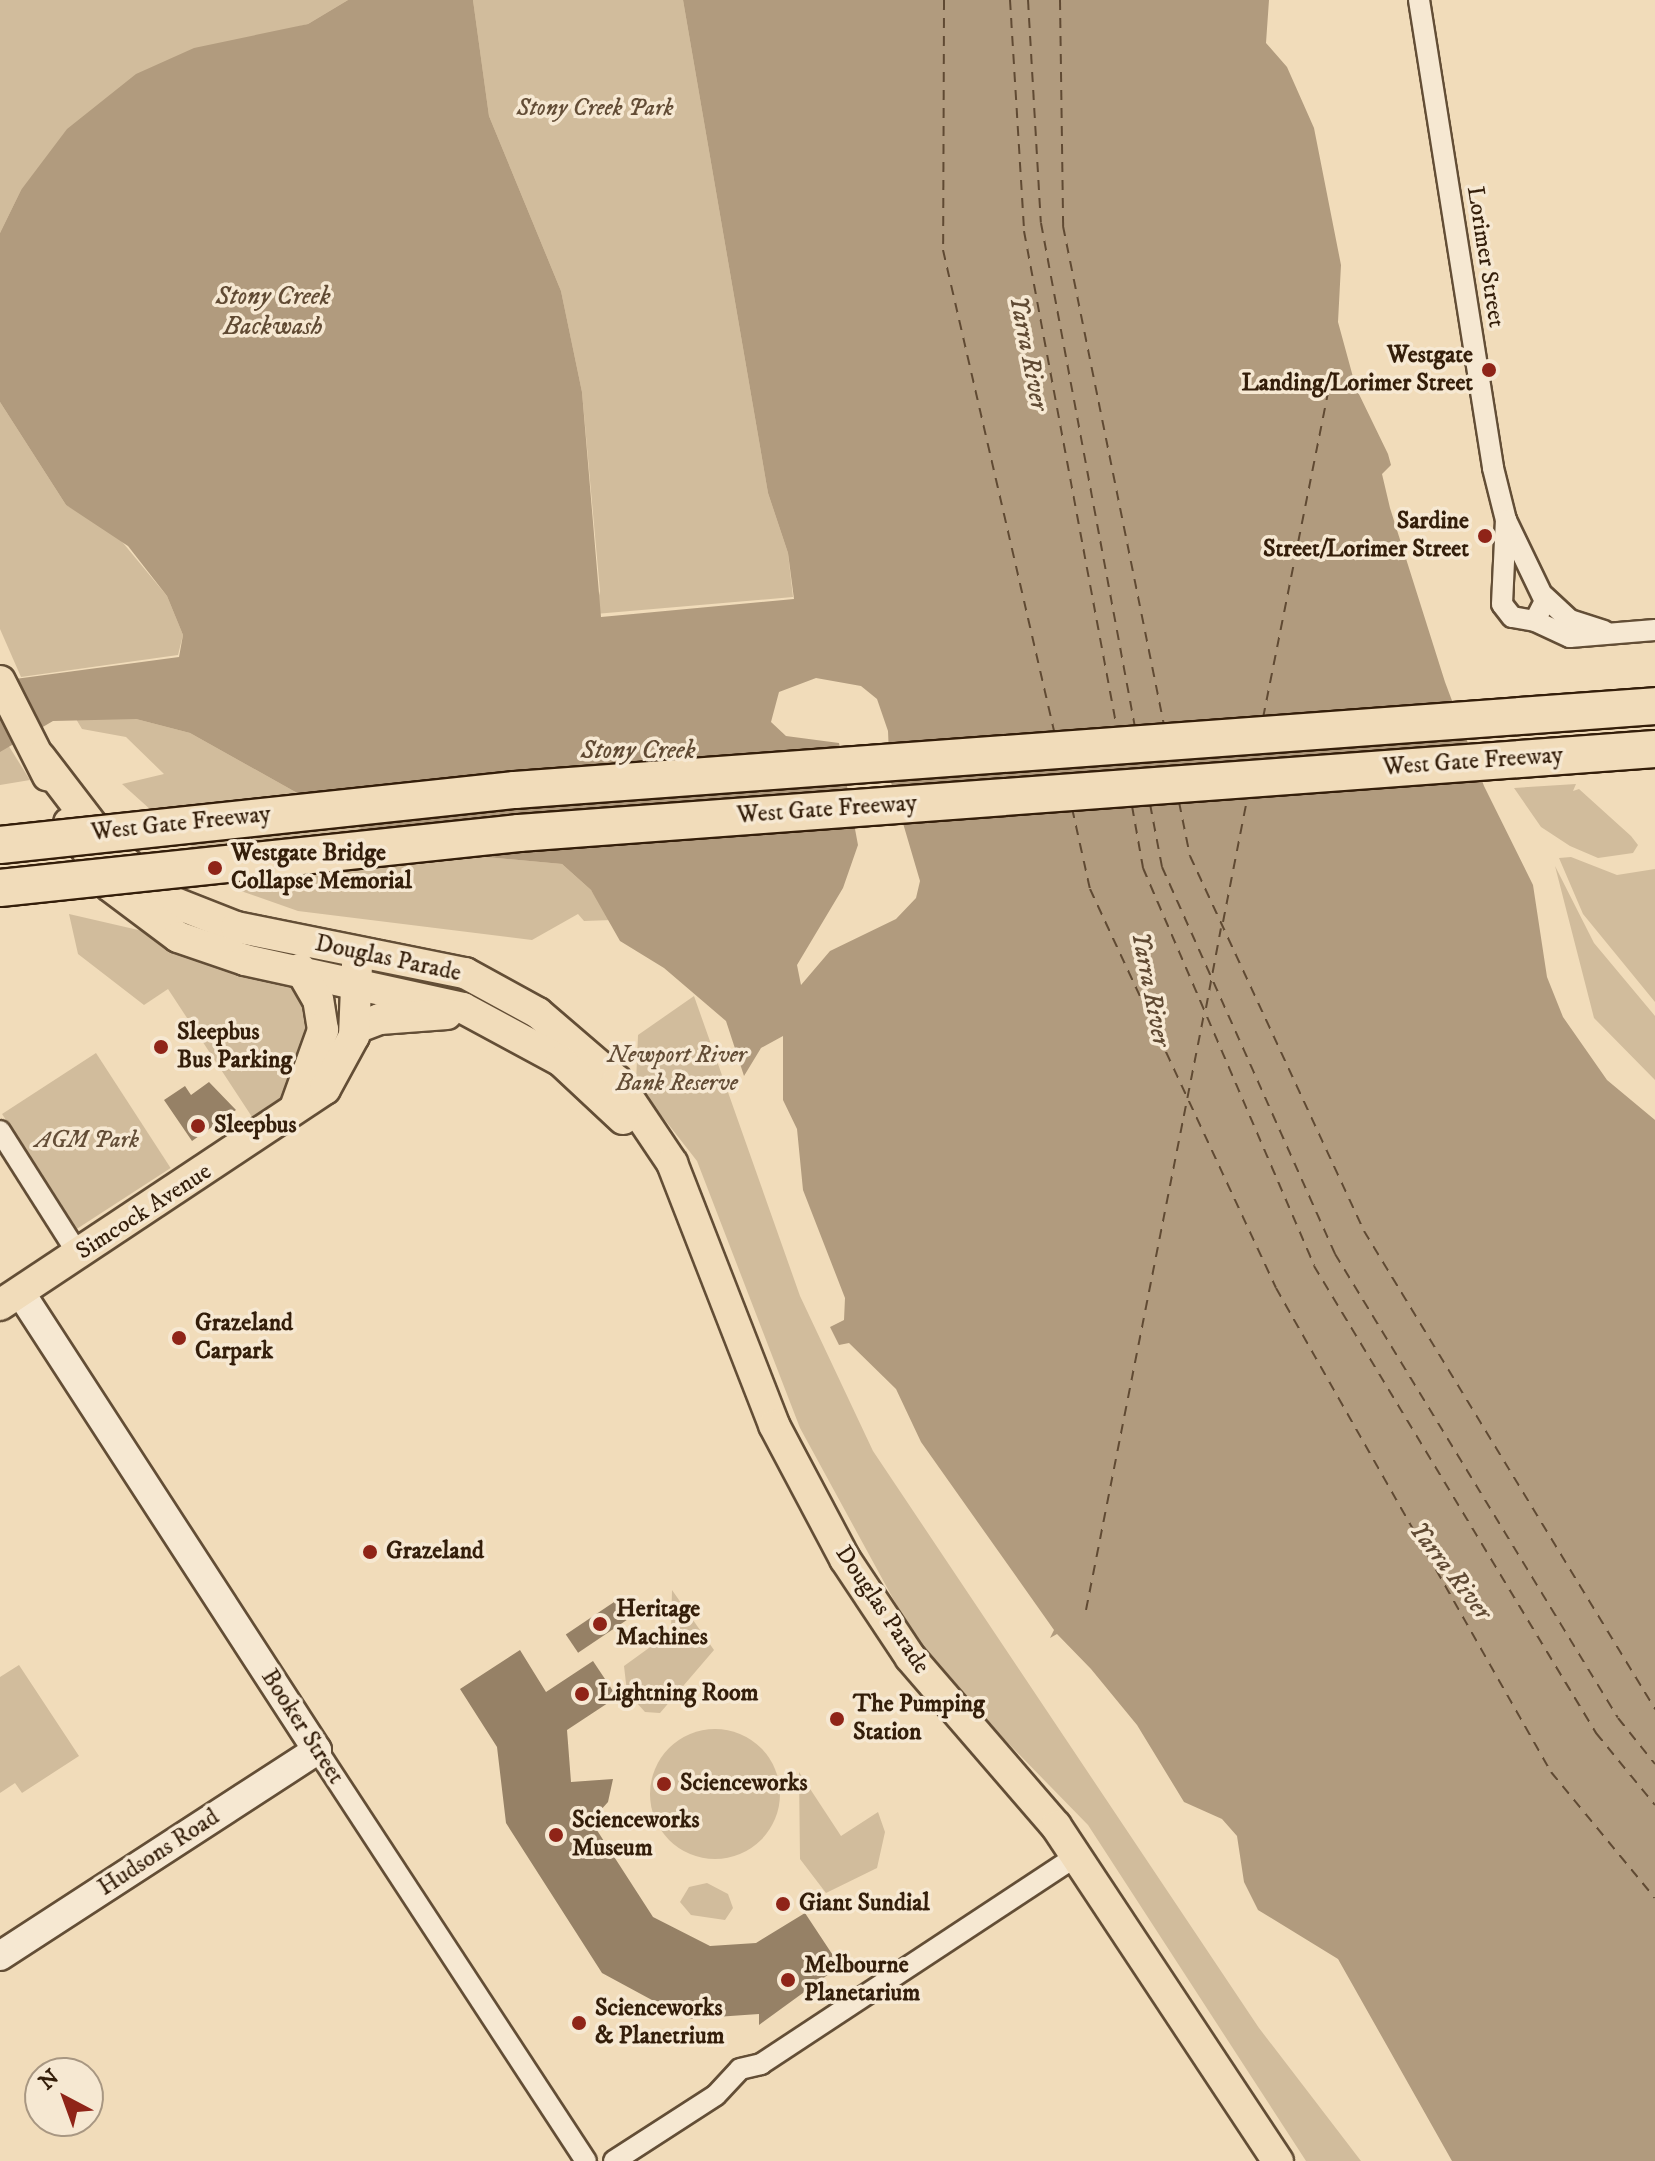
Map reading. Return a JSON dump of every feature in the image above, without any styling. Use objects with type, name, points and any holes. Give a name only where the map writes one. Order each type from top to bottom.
[{"type":"highway","name":"West Gate Freeway","points":[[0,845],[515,790],[1655,706]]},
{"type":"highway","name":"West Gate Freeway","points":[[0,888],[519,833],[1655,749]]},
{"type":"main road","name":"Douglas Parade","points":[[0,681],[89,858],[139,912],[197,945],[451,1004],[501,1025],[561,1061],[603,1097],[691,1216]]},
{"type":"main road","name":"Douglas Parade","points":[[35,748],[111,850],[170,901],[236,927],[465,973],[561,1029],[641,1113],[672,1163],[774,1425],[845,1559],[910,1657],[1077,1856],[1278,2161]]},
{"type":"main road","points":[[350,980],[356,950]]},
{"type":"main road","points":[[292,1111],[323,1030],[315,992],[300,969]]},
{"type":"main road","name":"Simcock Avenue","points":[[10,1298],[292,1111],[334,1078],[356,1028],[350,980]]},
{"type":"main road","name":"Simcock Avenue","points":[[292,1111],[334,1043],[350,980]]},
{"type":"main road","points":[[356,1028],[373,1020],[429,1014],[501,1025]]},
{"type":"street","name":"Lorimer Street","points":[[1419,0],[1506,520],[1502,604],[1512,617],[1535,621],[1570,637],[1613,632]]},
{"type":"street","name":"Lorimer Street","points":[[1506,520],[1544,596]]},
{"type":"street","points":[[1535,621],[1544,611],[1544,596]]},
{"type":"street","points":[[1544,596],[1570,620],[1613,632],[1655,630]]},
{"type":"street","points":[[0,1131],[78,1254]]},
{"type":"street","name":"Booker Street","points":[[10,1298],[317,1750],[586,2161]]},
{"type":"street","name":"Hudsons Road","points":[[0,1956],[317,1750]]},
{"type":"street","points":[[614,2161],[716,2095],[740,2069],[761,2064],[1077,1856]]},
{"type":"green space","points":[[0,0],[348,0],[308,24],[254,38],[21,190],[0,233]]},
{"type":"green space","name":"Stony Creek Park","points":[[473,0],[683,0],[768,493],[788,553],[793,597],[595,614],[600,591],[582,392],[561,291],[489,116]]},
{"type":"green space","points":[[0,402],[66,505],[114,532],[167,596],[183,635],[178,655],[21,677],[0,629]]},
{"type":"green space","points":[[76,719],[136,719],[190,733],[397,849],[562,864],[591,890],[612,920],[584,921],[578,914],[532,940],[298,911],[241,891],[122,784],[164,774],[126,737],[82,729]]},
{"type":"green space","points":[[0,732],[30,780],[0,785]]},
{"type":"green space","points":[[1576,784],[1573,791],[1579,789],[1631,836],[1638,845],[1633,853],[1598,858],[1570,846],[1541,827],[1514,788]]},
{"type":"green space","points":[[1571,857],[1617,875],[1655,869],[1655,1002],[1583,914],[1559,858]]},
{"type":"green space","points":[[1555,866],[1594,943],[1655,1016],[1655,1080],[1594,1018]]},
{"type":"green space","points":[[69,914],[147,932],[290,979],[312,1013],[296,1082],[273,1111],[256,1123],[168,989],[144,1005],[78,954]]},
{"type":"green space","name":"Newport River Bank Reserve","points":[[694,996],[800,1296],[873,1451],[1259,2028],[1361,2161],[1306,2161],[1088,1825],[926,1659],[800,1428],[697,1161],[636,1083],[638,1035]]},
{"type":"green space","name":"AGM Park","points":[[96,1053],[171,1168],[77,1229],[2,1114]]},
{"type":"green space","points":[[672,1590],[714,1650],[660,1713],[645,1712],[627,1692],[624,1666],[671,1632]]},
{"type":"green space","points":[[19,1665],[79,1756],[22,1793],[15,1783],[0,1793],[0,1677]]},
{"type":"green space","points":[[715,1729],[740,1734],[761,1748],[775,1769],[780,1794],[775,1819],[761,1840],[740,1854],[715,1859],[690,1854],[669,1840],[655,1819],[650,1794],[655,1769],[669,1748],[690,1734]]},
{"type":"green space","points":[[799,1772],[841,1836],[878,1812],[885,1832],[877,1868],[826,1893],[800,1859]]},
{"type":"green space","points":[[707,1883],[728,1894],[733,1908],[725,1920],[691,1915],[680,1902],[689,1887]]},
{"type":"water","points":[[348,0],[473,0],[489,116],[561,291],[582,392],[601,617],[794,599],[788,553],[768,493],[683,0],[1269,0],[1266,43],[1287,67],[1314,128],[1341,265],[1338,322],[1356,388],[1388,454],[1391,465],[1382,474],[1390,508],[1445,682],[1484,786],[1533,885],[1547,977],[1563,1017],[1607,1080],[1655,1120],[1655,2161],[1452,2161],[1338,1959],[1258,1910],[1244,1882],[1237,1836],[1222,1819],[1184,1802],[1137,1725],[1091,1669],[1057,1634],[1050,1638],[1054,1630],[921,1442],[896,1389],[849,1343],[839,1345],[830,1327],[844,1320],[845,1298],[803,1190],[797,1129],[783,1100],[783,1036],[761,1048],[744,1076],[726,1021],[664,968],[620,941],[591,890],[562,864],[397,849],[190,733],[136,719],[53,721],[0,752],[0,681],[179,657],[183,635],[167,596],[128,546],[66,505],[0,402],[0,233],[21,190],[67,129],[136,74],[194,48],[308,24]],"holes":[[[816,678],[861,686],[877,699],[888,731],[890,779],[920,881],[916,898],[896,919],[830,951],[801,985],[797,965],[843,888],[858,845],[839,743],[786,736],[771,722],[779,692]]]},
{"type":"building","name":"Sleepbus","points":[[209,1082],[236,1110],[192,1141],[164,1100],[185,1086],[191,1095]]},
{"type":"building","name":"Heritage Machines","points":[[623,1596],[635,1614],[578,1653],[566,1635]]},
{"type":"building","name":"Scienceworks Museum","points":[[520,1650],[546,1692],[593,1661],[617,1697],[567,1730],[571,1782],[613,1779],[608,1802],[591,1821],[653,1917],[710,1946],[756,1943],[805,1913],[840,1966],[759,2025],[759,2014],[687,2019],[602,1973],[506,1823],[497,1747],[460,1689]]},
{"type":"ferry route","points":[[944,0],[943,250],[1054,732]]},
{"type":"ferry route","points":[[1010,0],[1024,231],[1117,729]]},
{"type":"ferry route","points":[[1028,0],[1041,223],[1135,727]]},
{"type":"ferry route","points":[[1060,0],[1063,226],[1164,725]]},
{"type":"ferry route","points":[[1263,718],[1328,393]]},
{"type":"ferry route","points":[[1223,922],[1248,795]]},
{"type":"ferry route","points":[[1179,802],[1190,856],[1364,1231],[1655,1709]]},
{"type":"ferry route","points":[[1150,804],[1162,867],[1335,1254],[1618,1718],[1655,1764]]},
{"type":"ferry route","points":[[1132,806],[1143,868],[1314,1266],[1596,1733],[1655,1805]]},
{"type":"ferry route","points":[[1072,808],[1090,889],[1276,1288],[1551,1772],[1655,1898]]},
{"type":"ferry route","points":[[1206,1008],[1221,928]]},
{"type":"ferry route","points":[[1086,1610],[1204,1014]]},
{"type":"place","name":"Westgate Landing/Lorimer Street","points":[[1489,370]]},
{"type":"place","name":"Sardine Street/Lorimer Street","points":[[1485,536]]},
{"type":"place","name":"Westgate Bridge Collapse Memorial","points":[[215,868]]},
{"type":"place","name":"Sleepbus Bus Parking","points":[[161,1047]]},
{"type":"place","name":"Sleepbus","points":[[198,1126]]},
{"type":"place","name":"Grazeland Carpark","points":[[179,1338]]},
{"type":"place","name":"Grazeland","points":[[370,1552]]},
{"type":"place","name":"Heritage Machines","points":[[600,1624]]},
{"type":"place","name":"Lightning Room","points":[[582,1694]]},
{"type":"place","name":"The Pumping Station","points":[[837,1719]]},
{"type":"place","name":"Scienceworks","points":[[664,1784]]},
{"type":"place","name":"Scienceworks Museum","points":[[556,1835]]},
{"type":"place","name":"Giant Sundial","points":[[783,1904]]},
{"type":"place","name":"Melbourne Planetarium","points":[[788,1980]]},
{"type":"place","name":"Scienceworks & Planetrium","points":[[579,2023]]},
{"type":"water label","name":"Stony Creek Backwash","points":[[273,312]]},
{"type":"water label","name":"Yarra River","points":[[1028,353]]},
{"type":"water label","name":"Stony Creek","points":[[638,751]]},
{"type":"water label","name":"Yarra River","points":[[1150,989]]},
{"type":"water label","name":"Yarra River","points":[[1450,1571]]}]
